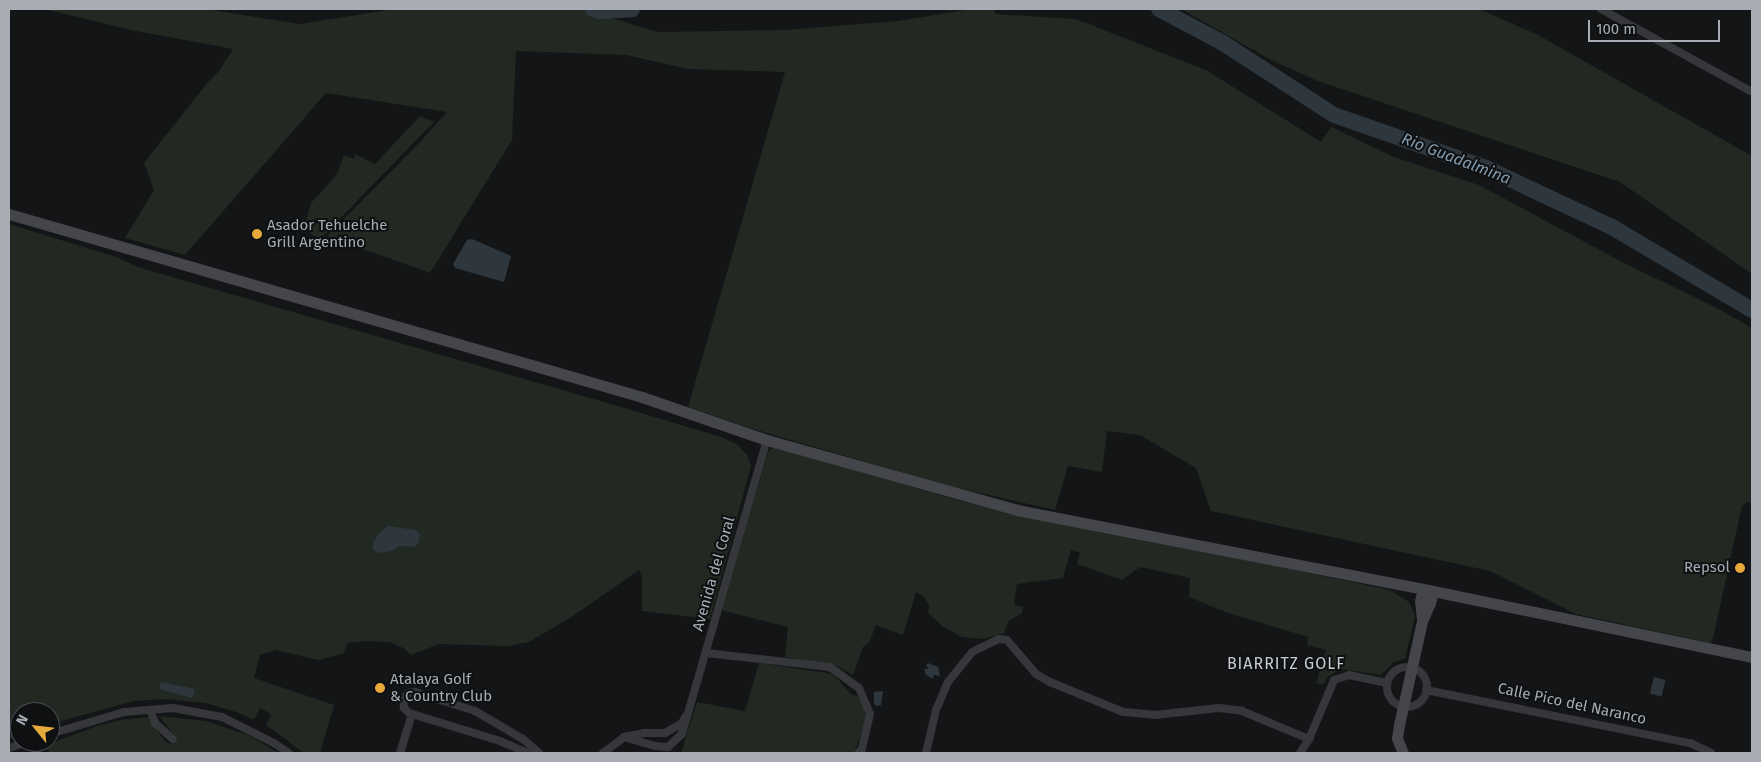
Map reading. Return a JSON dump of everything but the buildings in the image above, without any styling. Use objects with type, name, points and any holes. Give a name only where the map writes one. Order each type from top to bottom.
[{"type":"main road","points":[[9,214],[632,394],[767,440],[1017,510],[1428,590],[1752,658]]},
{"type":"main road","points":[[1403,753],[1397,738],[1402,706],[1422,620],[1420,601],[1428,590]]},
{"type":"main road","points":[[1738,654],[1752,650]]},
{"type":"street","points":[[1601,9],[1752,92]]},
{"type":"street","name":"Avenida del Coral","points":[[624,737],[656,746],[668,747],[682,734],[767,440]]},
{"type":"street","points":[[926,753],[936,710],[948,682],[972,652],[1000,639],[1007,640],[1036,674],[1050,682],[1124,712],[1154,716],[1219,708],[1242,711],[1309,738]]},
{"type":"street","points":[[706,654],[830,667],[859,688],[870,714],[862,749],[858,753]]},
{"type":"street","points":[[1412,661],[1425,678],[1426,690],[1420,701],[1409,707],[1402,706],[1397,704],[1389,695],[1388,683],[1390,677],[1399,668],[1412,661]]},
{"type":"street","points":[[1300,753],[1309,738],[1334,680],[1349,675],[1388,683]]},
{"type":"street","name":"Calle Pico del Naranco","points":[[1426,690],[1480,699],[1690,743],[1711,753]]},
{"type":"street","points":[[528,753],[412,714],[404,708],[402,701],[406,695],[416,692],[475,711],[523,739],[539,753]]},
{"type":"street","points":[[60,731],[124,712],[173,708],[222,717],[274,743],[289,753]]},
{"type":"street","points":[[150,710],[155,723],[172,740]]},
{"type":"street","points":[[400,753],[412,714]]},
{"type":"street","points":[[603,753],[624,737],[644,733],[665,733],[682,723],[686,715]]},
{"type":"street","points":[[519,751],[523,739]]},
{"type":"shaded area","points":[[44,9],[205,9],[300,24],[394,9],[581,9],[658,32],[784,30],[898,21],[972,9],[993,9],[996,14],[1076,19],[1208,71],[1321,142],[1331,127],[1394,157],[1479,185],[1624,263],[1719,309],[1752,328],[1752,503],[1747,502],[1742,506],[1713,638],[1710,643],[1576,614],[1490,571],[1211,511],[1196,468],[1140,435],[1107,431],[1102,472],[1068,466],[1055,510],[945,485],[750,428],[688,407],[785,72],[688,69],[626,55],[516,51],[512,140],[430,273],[327,236],[447,112],[326,93],[185,255],[125,238],[154,190],[144,163],[208,82],[219,71],[233,49],[131,30]]},
{"type":"shaded area","points":[[1181,9],[1479,9],[1538,35],[1752,156],[1752,274],[1620,182],[1318,81],[1271,60]]},
{"type":"shaded area","points":[[420,116],[434,122],[319,240],[304,228],[311,203],[337,174],[344,155],[354,159],[355,154],[375,164]]},
{"type":"shaded area","name":"Atalaya Golf & Country Club","points":[[9,224],[116,257],[141,268],[721,437],[737,444],[747,455],[751,466],[710,619],[642,611],[642,576],[639,570],[573,616],[529,642],[508,646],[439,644],[411,655],[405,649],[390,642],[367,641],[348,643],[343,654],[319,660],[276,650],[260,655],[254,678],[334,705],[320,753],[304,753],[266,725],[271,714],[260,708],[254,720],[236,712],[206,703],[165,699],[134,701],[60,721],[60,702],[10,702],[9,739]]},
{"type":"shaded area","points":[[472,239],[511,256],[504,282],[455,268],[453,264],[467,240]]},
{"type":"shaded area","points":[[774,447],[965,502],[1390,590],[1409,602],[1415,616],[1405,659],[1394,662],[1381,675],[1341,669],[1327,677],[1323,685],[1316,683],[1326,650],[1307,645],[1308,637],[1225,612],[1189,597],[1190,578],[1140,567],[1122,580],[1077,564],[1080,553],[1071,550],[1063,578],[1017,584],[1014,604],[1023,607],[1022,613],[1009,621],[1004,633],[984,639],[962,637],[942,626],[928,613],[929,605],[924,597],[916,592],[903,635],[876,625],[869,643],[863,647],[853,675],[835,665],[785,657],[788,627],[721,610],[768,452]]},
{"type":"shaded area","points":[[388,526],[416,530],[420,535],[419,542],[414,547],[398,546],[392,551],[378,553],[373,550],[373,543],[378,534]]},
{"type":"shaded area","points":[[759,663],[833,674],[851,694],[859,697],[865,709],[866,723],[854,753],[681,753],[697,702],[745,711]]},
{"type":"shaded area","points":[[928,663],[938,667],[940,676],[934,675],[933,679],[926,675],[924,669],[928,669],[926,665]]},
{"type":"shaded area","points":[[1654,677],[1666,680],[1662,696],[1650,693]]},
{"type":"shaded area","points":[[161,682],[195,689],[192,698],[159,689]]},
{"type":"shaded area","points":[[883,691],[881,705],[876,706],[874,704],[874,692]]},
{"type":"shaded area","points":[[159,716],[206,721],[248,735],[279,753],[49,752],[60,752],[60,740],[97,726],[121,720],[148,717],[165,741],[172,745],[175,736]]},
{"type":"waterway","name":"Rio Guadalmina","points":[[593,9],[599,11],[632,9]]},
{"type":"waterway","name":"Rio Guadalmina","points":[[1159,9],[1223,43],[1334,115],[1486,168],[1612,227],[1752,310]]},
{"type":"place","name":"Asador Tehuelche Grill Argentino","points":[[257,234]]},
{"type":"place","name":"Repsol","points":[[1740,568]]},
{"type":"place","name":"Atalaya Golf & Country Club","points":[[380,688]]},
{"type":"district","name":"BIARRITZ GOLF","points":[[1286,664]]}]
